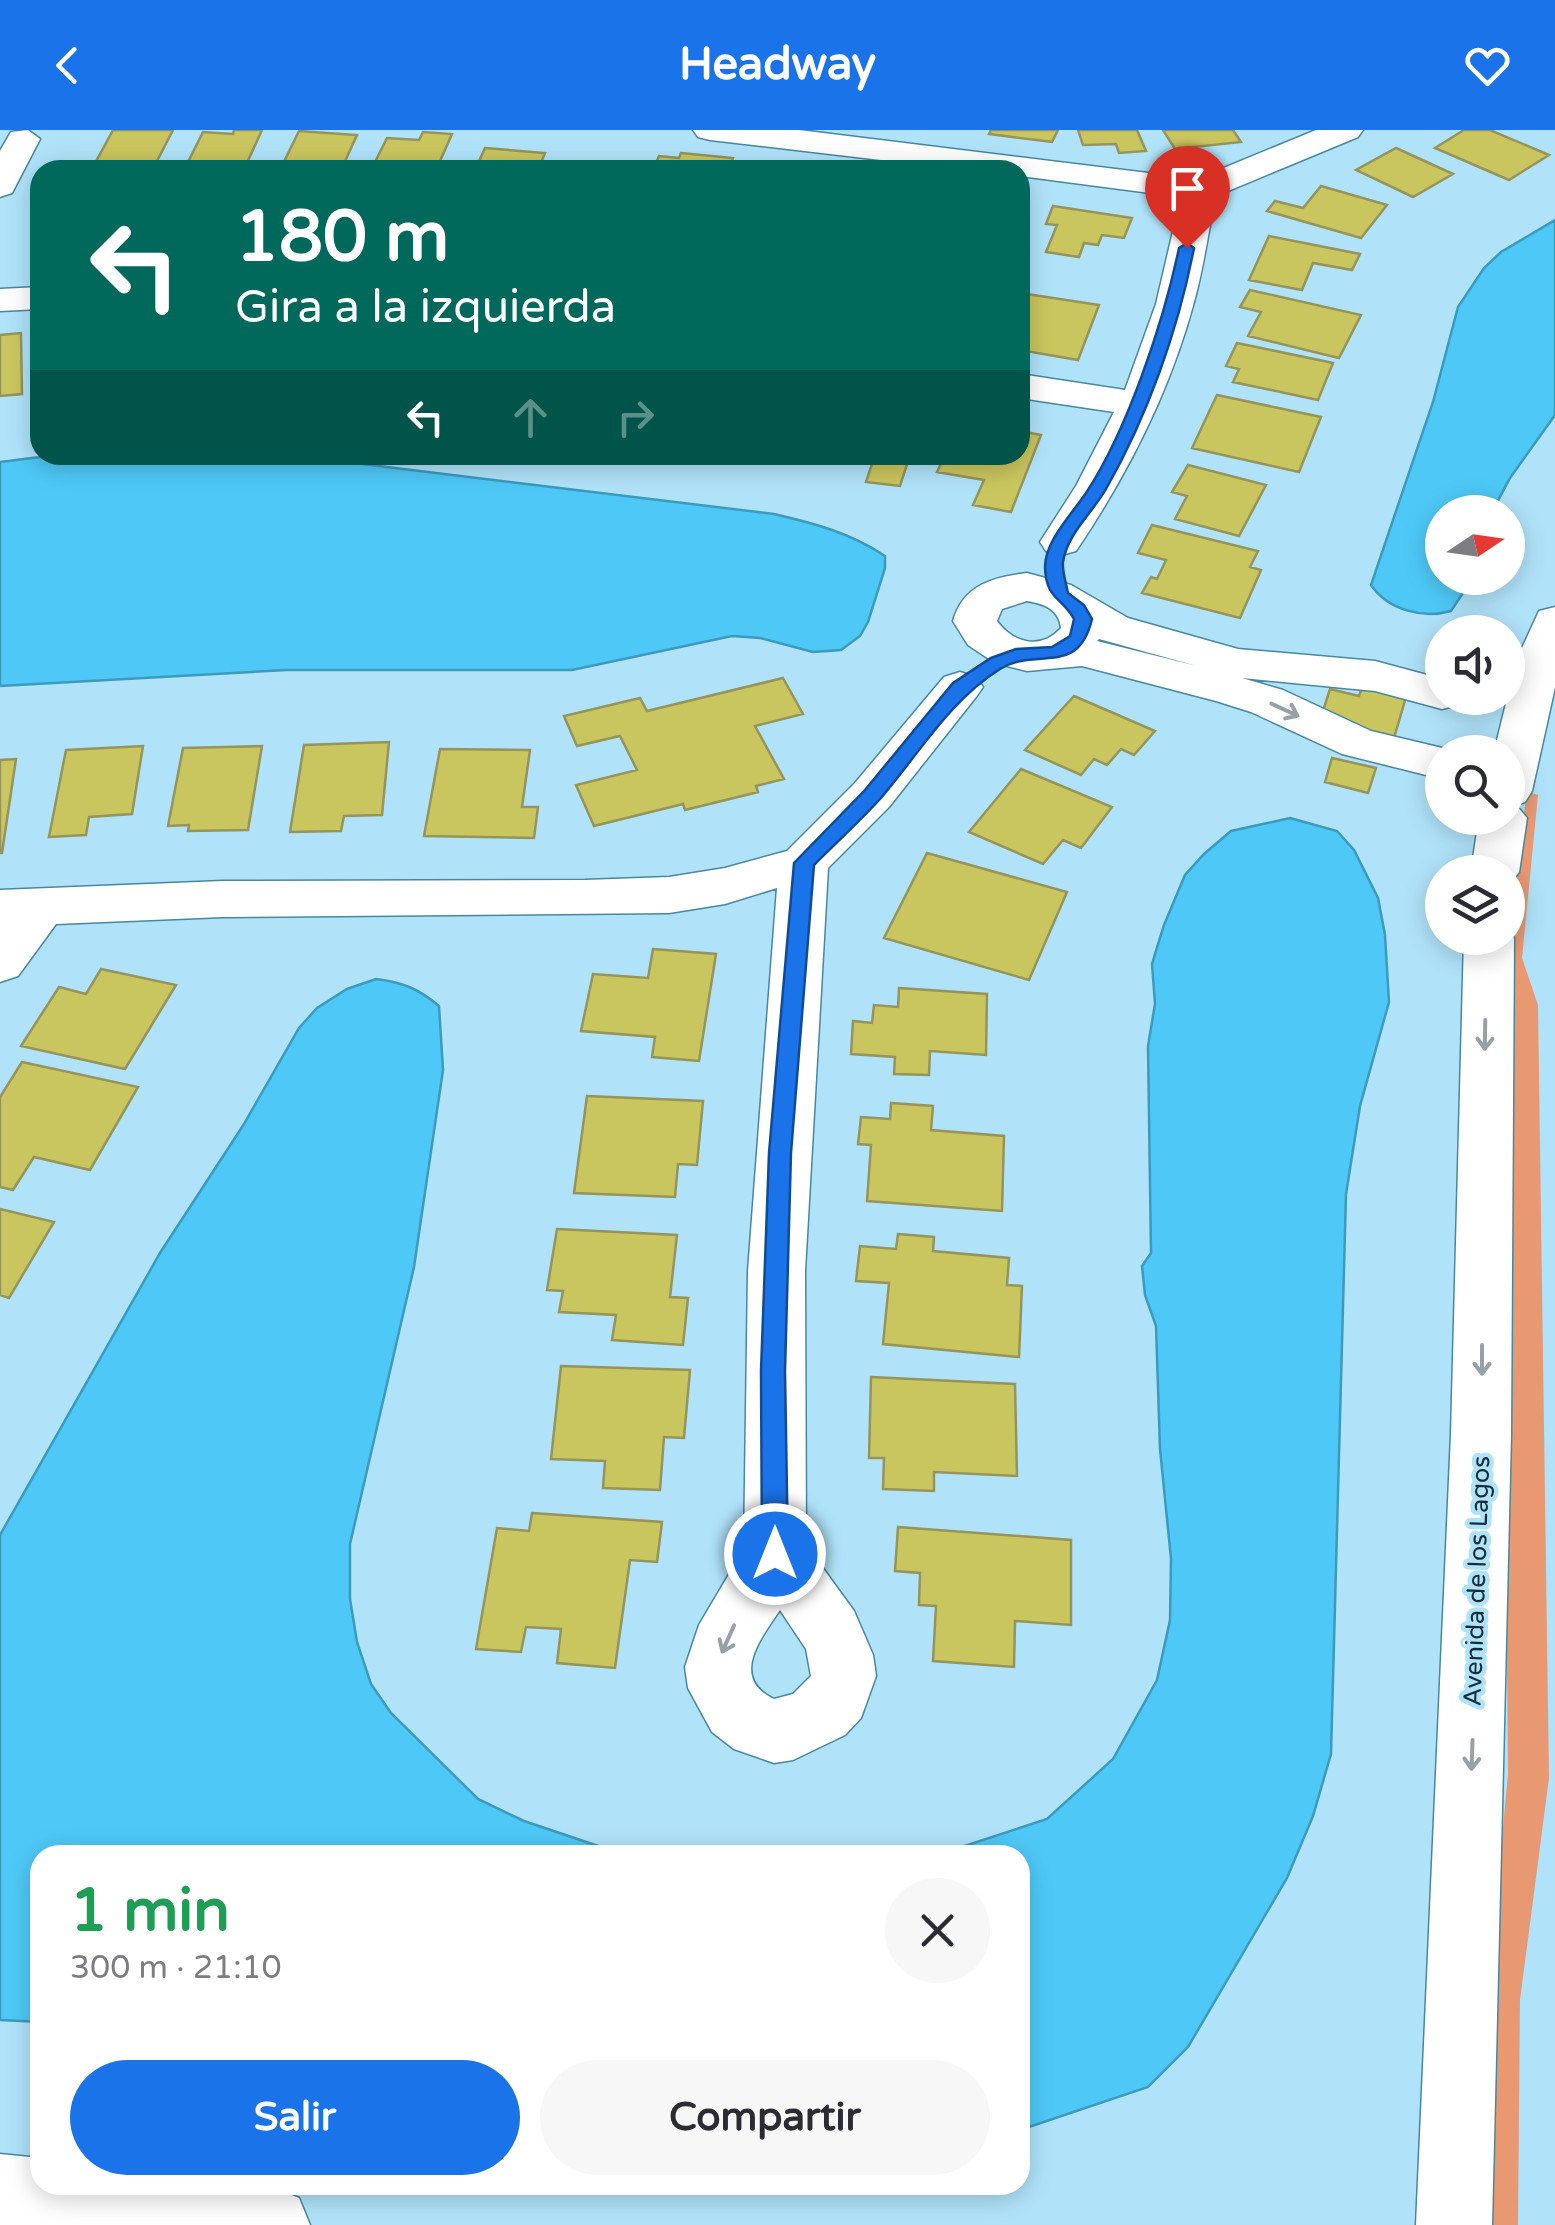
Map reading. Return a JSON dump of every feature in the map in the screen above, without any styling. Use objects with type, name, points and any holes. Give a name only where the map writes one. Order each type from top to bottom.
[{"type":"street","points":[[710,130],[972,160]]},
{"type":"street","points":[[1030,167],[1200,190],[1346,130]]},
{"type":"street","points":[[0,186],[20,141]]},
{"type":"street","points":[[0,963],[21,907],[224,899],[669,895],[726,886],[804,863],[872,795],[960,687],[981,670],[1078,639],[1083,619],[1069,602],[1054,564],[1062,542],[1098,489],[1137,404],[1176,304],[1200,190]]},
{"type":"street","points":[[0,300],[30,298]]},
{"type":"street","points":[[1030,388],[1137,404]]},
{"type":"street","points":[[960,687],[979,611],[1025,559],[1062,542]]},
{"type":"street","points":[[979,611],[995,593],[1027,587],[1069,602],[1112,628],[1237,663],[1375,676],[1425,689]]},
{"type":"street","points":[[979,611],[988,642],[1036,654],[1098,656],[1228,689],[1268,702],[1358,743],[1425,759]]},
{"type":"street","points":[[1525,753],[1540,721],[1539,660],[1555,622]]},
{"type":"street","points":[[1525,790],[1555,788]]},
{"type":"street","points":[[775,1554],[773,1371],[780,1153],[804,863]]},
{"type":"street","name":"Avenida de los Lagos","points":[[1454,2225],[1481,1434],[1489,955]]},
{"type":"street","points":[[1416,2225],[1435,2146],[1466,1953]]},
{"type":"street","points":[[0,2192],[196,2212],[272,2225]]},
{"type":"shaded area","points":[[1527,791],[1538,795],[1525,927],[1525,855],[1519,855],[1521,835],[1525,835]]},
{"type":"shaded area","points":[[1505,955],[1522,955],[1538,1005],[1549,1778],[1520,2000],[1518,2225],[1485,2225],[1490,1966],[1508,1774],[1501,987]]},
{"type":"water","points":[[1555,220],[1555,415],[1501,495],[1425,495],[1425,595],[1462,595],[1451,611],[1418,613],[1387,601],[1371,585],[1433,402],[1458,307],[1484,268],[1501,252]]},
{"type":"water","points":[[30,458],[30,465],[371,465],[774,514],[859,541],[885,556],[885,568],[868,622],[860,636],[841,650],[813,652],[760,638],[732,636],[572,670],[287,670],[0,686],[0,462]]},
{"type":"water","points":[[1290,818],[1337,831],[1354,850],[1378,898],[1385,935],[1389,1002],[1360,1106],[1346,1194],[1331,1754],[1313,1816],[1287,1878],[1188,2047],[1148,2087],[1030,2127],[1030,1845],[968,1845],[1047,1819],[1113,1759],[1157,1680],[1170,1620],[1171,1559],[1160,1449],[1156,1326],[1145,1295],[1142,1266],[1151,1253],[1148,1046],[1155,1004],[1152,964],[1185,875],[1231,831]]},
{"type":"water","points":[[376,979],[394,982],[410,987],[439,1006],[443,1070],[414,1267],[350,1544],[350,1599],[357,1642],[371,1684],[391,1713],[478,1799],[524,1821],[595,1845],[30,1845],[30,2022],[0,2020],[0,1535],[160,1253],[244,1124],[299,1028],[317,1008],[347,989]]},
{"type":"building","points":[[113,130],[173,130],[158,160],[97,160]]},
{"type":"building","points":[[234,130],[262,130],[248,160],[189,160],[203,132],[233,134]]},
{"type":"building","points":[[991,130],[1058,130],[1052,142],[989,134]]},
{"type":"building","points":[[1078,130],[1137,130],[1146,151],[1119,153],[1116,144],[1083,145]]},
{"type":"building","points":[[1163,130],[1233,130],[1241,142],[1175,149]]},
{"type":"building","points":[[1464,130],[1490,130],[1549,155],[1509,180],[1435,148]]},
{"type":"building","points":[[299,131],[357,135],[346,160],[285,160]]},
{"type":"building","points":[[423,132],[452,134],[440,160],[376,160],[387,138],[419,140]]},
{"type":"building","points":[[485,148],[545,153],[542,160],[480,160]]},
{"type":"building","points":[[1396,148],[1453,174],[1413,197],[1356,170]]},
{"type":"building","points":[[681,153],[733,158],[657,160],[659,156],[679,158]]},
{"type":"building","points":[[1321,186],[1387,205],[1361,238],[1267,211],[1275,201],[1303,208]]},
{"type":"building","points":[[1053,206],[1132,218],[1124,238],[1102,235],[1098,245],[1084,243],[1079,257],[1046,252],[1057,225],[1046,224]]},
{"type":"building","points":[[1269,236],[1360,254],[1352,270],[1313,263],[1302,290],[1249,280]]},
{"type":"building","points":[[1250,290],[1361,315],[1339,358],[1248,336],[1261,312],[1240,307]]},
{"type":"building","points":[[1030,294],[1099,305],[1078,360],[1030,352]]},
{"type":"building","points":[[21,333],[22,394],[0,396],[0,335]]},
{"type":"building","points":[[1237,343],[1333,363],[1318,400],[1233,382],[1239,369],[1226,366]]},
{"type":"building","points":[[1217,395],[1321,417],[1299,472],[1192,448]]},
{"type":"building","points":[[1030,433],[1041,435],[1030,463]]},
{"type":"building","points":[[872,465],[907,465],[900,486],[866,482]]},
{"type":"building","points":[[940,465],[1029,465],[1011,512],[973,505],[984,480],[937,472]]},
{"type":"building","points":[[1188,465],[1266,485],[1239,536],[1175,519],[1187,496],[1172,492]]},
{"type":"building","points":[[1152,525],[1258,551],[1250,567],[1261,570],[1240,618],[1142,593],[1151,577],[1157,579],[1166,560],[1138,553]]},
{"type":"building","points":[[1368,670],[1411,680],[1389,755],[1322,714],[1330,689],[1359,696]]},
{"type":"building","points":[[783,678],[803,714],[755,726],[784,779],[756,786],[758,792],[685,810],[683,804],[594,826],[576,785],[637,770],[620,736],[577,746],[564,716],[640,698],[647,711]]},
{"type":"building","points":[[1074,696],[1155,731],[1134,755],[1121,749],[1107,765],[1094,759],[1081,775],[1025,750]]},
{"type":"building","points":[[389,742],[382,815],[344,816],[341,831],[290,832],[304,745]]},
{"type":"building","points":[[143,746],[132,814],[89,817],[86,835],[49,837],[66,750]]},
{"type":"building","points":[[262,746],[248,830],[188,831],[189,825],[168,826],[183,748]]},
{"type":"building","points":[[440,749],[530,750],[522,807],[538,807],[534,838],[424,836]]},
{"type":"building","points":[[1332,758],[1376,768],[1368,793],[1325,782]]},
{"type":"building","points":[[16,759],[2,853],[0,853],[0,760]]},
{"type":"building","points":[[1021,769],[1112,807],[1081,848],[1063,840],[1043,864],[969,832]]},
{"type":"building","points":[[927,853],[1067,892],[1029,980],[884,938]]},
{"type":"building","points":[[653,949],[716,954],[699,1061],[652,1057],[655,1037],[581,1031],[593,974],[648,978]]},
{"type":"building","points":[[101,969],[176,985],[125,1069],[21,1046],[59,987],[86,994]]},
{"type":"building","points":[[899,988],[987,994],[986,1055],[930,1051],[929,1075],[894,1074],[895,1057],[851,1054],[853,1021],[872,1023],[874,1005],[898,1007]]},
{"type":"building","points":[[22,1062],[138,1087],[90,1170],[34,1157],[13,1190],[0,1187],[0,1097]]},
{"type":"building","points":[[587,1096],[703,1101],[697,1165],[678,1164],[675,1197],[574,1193]]},
{"type":"building","points":[[891,1103],[933,1106],[931,1130],[1004,1136],[1002,1211],[867,1201],[871,1145],[858,1144],[861,1117],[890,1119]]},
{"type":"building","points":[[0,1209],[54,1222],[9,1298],[0,1295]]},
{"type":"building","points":[[557,1229],[677,1235],[670,1297],[688,1298],[683,1345],[612,1340],[616,1315],[559,1312],[563,1291],[547,1290]]},
{"type":"building","points":[[898,1234],[934,1237],[933,1251],[1009,1258],[1007,1285],[1022,1286],[1019,1357],[883,1344],[889,1283],[856,1281],[860,1246],[896,1249]]},
{"type":"building","points":[[561,1366],[690,1370],[684,1438],[664,1437],[660,1490],[603,1488],[605,1461],[551,1459]]},
{"type":"building","points":[[871,1377],[1015,1384],[1017,1476],[934,1472],[934,1491],[883,1489],[884,1458],[869,1458]]},
{"type":"building","points":[[532,1513],[662,1522],[657,1562],[630,1560],[615,1668],[557,1663],[561,1629],[526,1627],[521,1652],[476,1649],[497,1528],[529,1531]]},
{"type":"building","points":[[898,1527],[1071,1540],[1071,1625],[1015,1621],[1014,1667],[933,1661],[936,1606],[919,1605],[920,1573],[895,1571]]},
{"type":"route","points":[[775,1554],[773,1371],[780,1153],[804,863],[841,830],[960,687],[998,662],[1016,655],[1056,653],[1078,639],[1083,619],[1078,609],[1060,595],[1054,564],[1062,542],[1098,489],[1137,404],[1176,304],[1187,248]]}]
